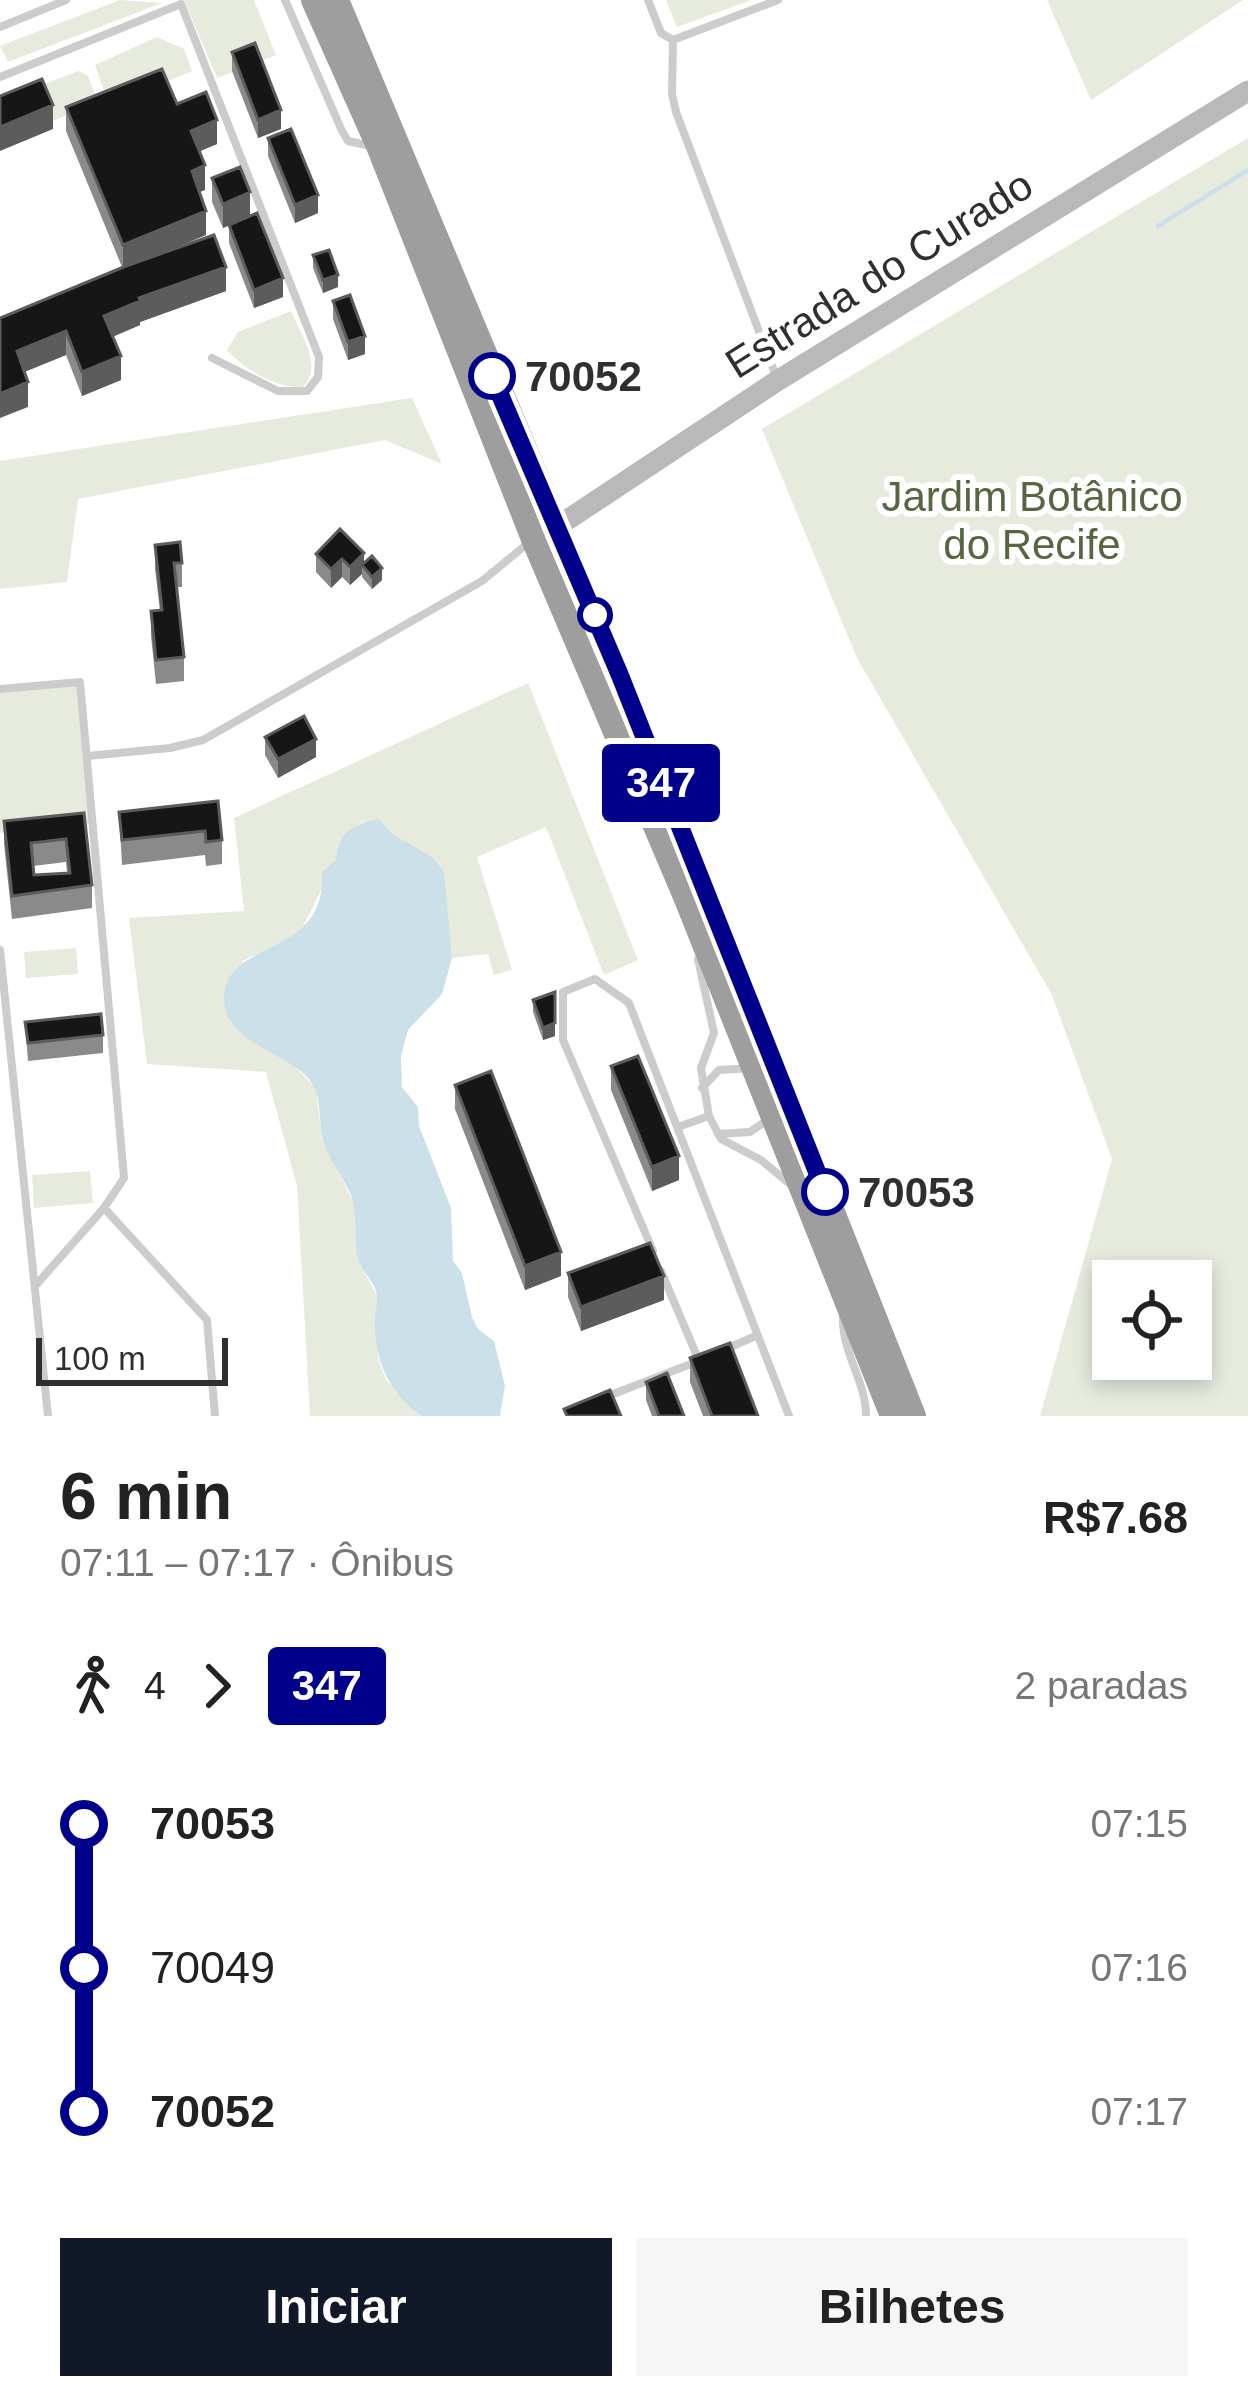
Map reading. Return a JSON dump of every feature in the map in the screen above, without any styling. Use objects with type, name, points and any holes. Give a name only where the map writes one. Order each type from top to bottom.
[{"type":"highway","points":[[313,0],[544,534],[619,673],[914,1416]]},
{"type":"highway","points":[[337,0],[892,1416]]},
{"type":"main road","name":"Estrada do Curado","points":[[544,534],[777,382],[1248,91]]},
{"type":"lane","points":[[0,38],[2,26],[66,0]]},
{"type":"lane","points":[[285,0],[348,141],[378,146]]},
{"type":"lane","points":[[648,0],[662,33],[673,40]]},
{"type":"lane","points":[[673,40],[778,0]]},
{"type":"lane","points":[[0,77],[178,2],[319,357],[318,377],[308,391],[278,391],[212,358]]},
{"type":"lane","points":[[673,40],[676,112],[777,382]]},
{"type":"lane","points":[[88,756],[203,740],[482,581],[544,534]]},
{"type":"lane","points":[[0,689],[80,682],[124,1178],[104,1208],[35,1286]]},
{"type":"lane","points":[[70,826],[93,824]]},
{"type":"lane","points":[[686,899],[713,1018],[712,1046],[701,1067],[709,1116],[728,1145],[761,1160],[804,1196]]},
{"type":"lane","points":[[0,950],[48,1416]]},
{"type":"lane","points":[[699,1361],[563,1040],[563,992],[595,979],[629,1003],[788,1416]]},
{"type":"lane","points":[[702,1088],[718,1070],[752,1068]]},
{"type":"lane","points":[[678,1127],[709,1116]]},
{"type":"lane","points":[[718,1134],[750,1132],[771,1117]]},
{"type":"lane","points":[[104,1208],[207,1320],[215,1416]]},
{"type":"lane","points":[[844,1293],[843,1339],[864,1394],[866,1416]]},
{"type":"lane","points":[[588,1404],[758,1335]]},
{"type":"green space","points":[[120,0],[162,3],[8,62],[0,46]]},
{"type":"green space","points":[[184,0],[254,0],[276,55],[217,78]]},
{"type":"green space","points":[[666,0],[751,0],[677,27]]},
{"type":"green space","points":[[1047,0],[1243,0],[1091,100]]},
{"type":"green space","points":[[157,37],[184,49],[192,71],[109,105],[95,65]]},
{"type":"green space","points":[[79,71],[88,76],[98,102],[53,121],[39,86]]},
{"type":"green space","name":"Jardim Botânico do Recife","points":[[1248,138],[1248,1416],[1040,1416],[1112,1159],[1052,995],[857,658],[762,429]]},
{"type":"green space","points":[[291,311],[311,360],[303,387],[261,376],[227,350],[238,332]]},
{"type":"green space","points":[[412,398],[442,464],[385,440],[78,499],[67,582],[0,589],[0,461]]},
{"type":"green space","points":[[80,682],[93,823],[0,833],[0,689]]},
{"type":"green space","points":[[528,683],[638,960],[604,975],[546,827],[477,857],[512,970],[494,975],[488,954],[452,958],[449,938],[402,839],[364,822],[340,841],[336,860],[299,935],[242,961],[291,1062],[316,1089],[322,1138],[358,1212],[360,1265],[378,1297],[378,1358],[386,1380],[422,1416],[310,1416],[297,1186],[266,1072],[147,1064],[129,918],[244,911],[234,818]]},
{"type":"green space","points":[[76,948],[78,974],[26,978],[24,952]]},
{"type":"green space","points":[[90,1171],[93,1203],[34,1208],[32,1175]]},
{"type":"water","points":[[379,819],[391,833],[432,857],[444,872],[452,958],[442,994],[408,1030],[401,1056],[402,1087],[418,1107],[419,1126],[451,1208],[453,1261],[462,1273],[472,1317],[478,1329],[494,1341],[505,1386],[500,1416],[422,1416],[391,1384],[376,1344],[376,1291],[360,1264],[353,1202],[324,1143],[315,1090],[296,1067],[244,1035],[227,1013],[224,998],[229,979],[240,965],[309,920],[319,900],[322,872],[336,860],[343,836]]},
{"type":"building","points":[[255,43],[281,110],[258,120],[232,52]]},
{"type":"building","points":[[162,69],[177,104],[206,92],[217,120],[191,131],[205,165],[192,171],[206,211],[123,245],[66,107]]},
{"type":"building","points":[[42,79],[53,105],[0,127],[0,96]]},
{"type":"building","points":[[291,129],[318,195],[295,205],[268,138]]},
{"type":"building","points":[[240,167],[250,192],[223,204],[212,178]]},
{"type":"building","points":[[257,213],[283,278],[254,290],[229,225]]},
{"type":"building","points":[[214,235],[226,267],[139,298],[104,316],[121,356],[82,372],[66,331],[17,351],[28,382],[0,394],[0,318]]},
{"type":"building","points":[[329,250],[338,275],[323,280],[313,255]]},
{"type":"building","points":[[350,295],[365,336],[348,342],[333,301]]},
{"type":"building","points":[[340,529],[364,553],[350,567],[342,559],[331,569],[316,554]]},
{"type":"building","points":[[180,542],[182,563],[174,563],[184,657],[156,660],[151,611],[162,610],[155,545]]},
{"type":"building","points":[[372,556],[382,568],[372,577],[362,565]]},
{"type":"building","points":[[304,716],[316,739],[278,759],[265,737]]},
{"type":"building","points":[[218,801],[222,840],[206,842],[205,831],[122,840],[119,812]]},
{"type":"building","points":[[84,813],[92,885],[12,896],[4,821]],"holes":[[[66,839],[70,873],[34,875],[31,843]]]},
{"type":"building","points":[[555,992],[555,1023],[543,1028],[533,1000]]},
{"type":"building","points":[[101,1014],[103,1035],[28,1043],[25,1022]]},
{"type":"building","points":[[638,1056],[679,1156],[652,1167],[611,1066]]},
{"type":"building","points":[[491,1071],[561,1252],[525,1266],[455,1085]]},
{"type":"building","points":[[650,1243],[664,1276],[581,1307],[568,1273]]},
{"type":"building","points":[[730,1343],[758,1416],[712,1416],[690,1358]]},
{"type":"building","points":[[667,1373],[684,1416],[659,1416],[646,1382]]},
{"type":"building","points":[[610,1390],[621,1416],[567,1416],[564,1409]]},
{"type":"waterway","points":[[1158,226],[1248,170]]},
{"type":"bus line","name":"347","points":[[492,376],[619,673],[825,1192]]},
{"type":"place","name":"70052","points":[[492,376]]},
{"type":"place","name":"70053","points":[[825,1192]]}]
